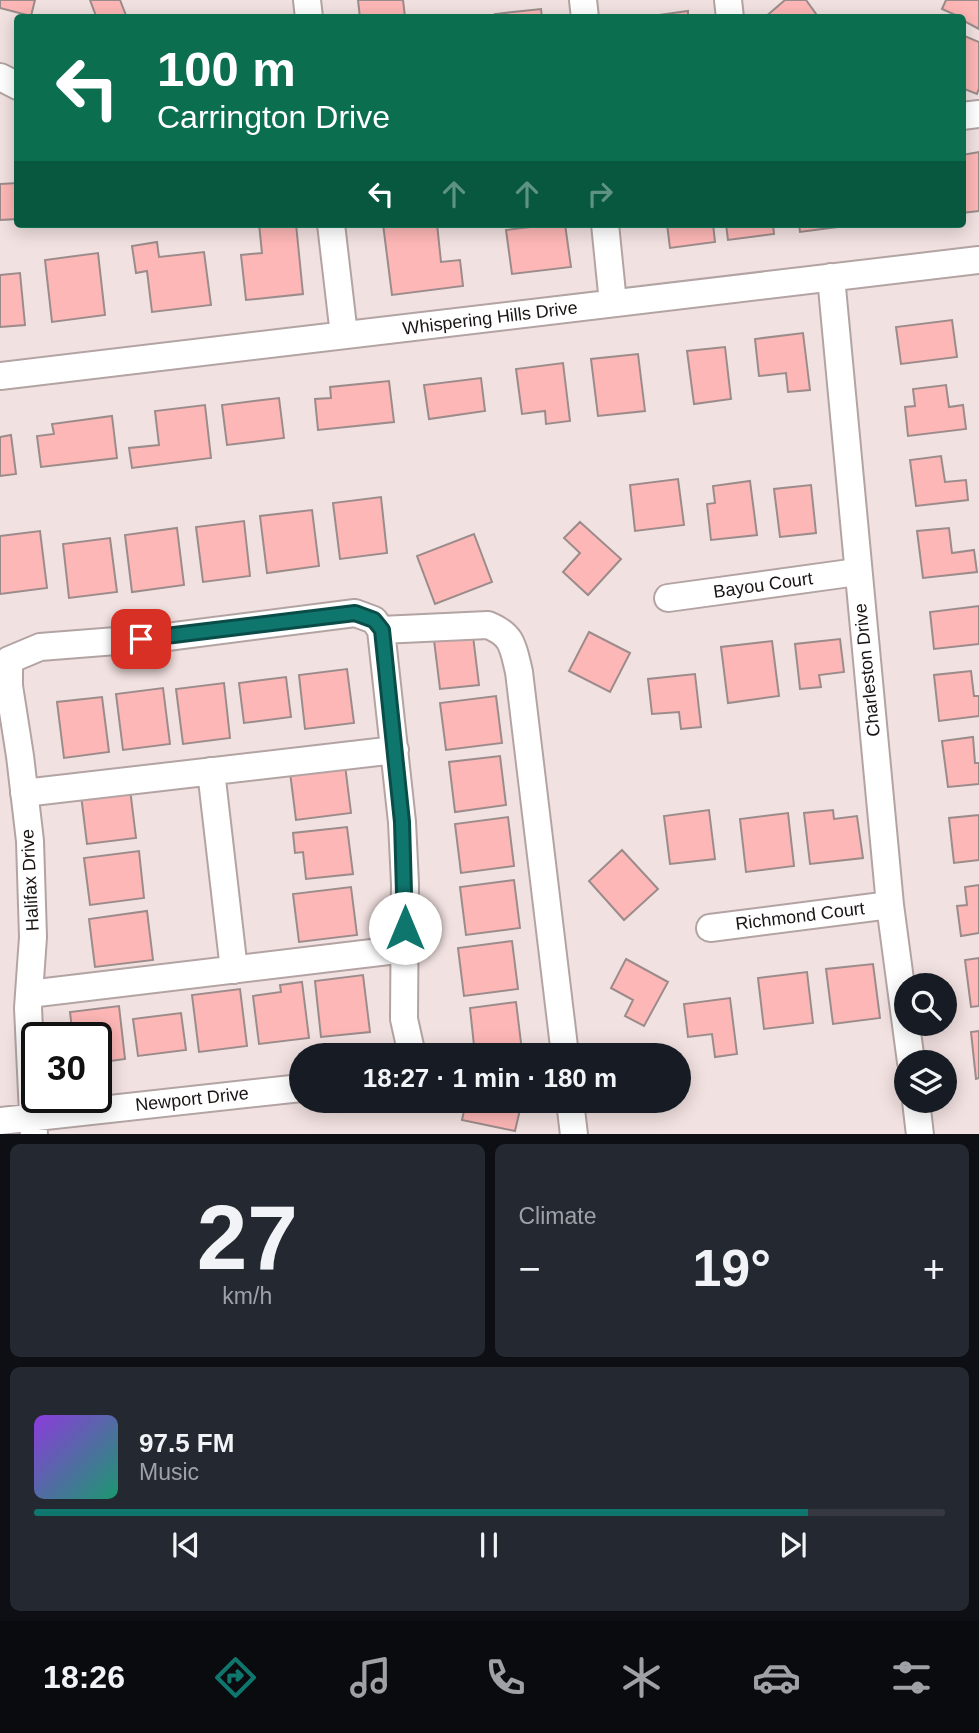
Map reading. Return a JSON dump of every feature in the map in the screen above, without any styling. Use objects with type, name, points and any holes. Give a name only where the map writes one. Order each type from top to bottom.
[{"type":"street","points":[[331,228],[344,335]]},
{"type":"street","points":[[605,228],[613,303]]},
{"type":"street","name":"Whispering Hills Drive","points":[[0,376],[979,260]]},
{"type":"street","name":"Charleston Drive","points":[[831,277],[890,905],[909,1050]]},
{"type":"street","name":"Bayou Court","points":[[668,598],[857,572]]},
{"type":"street","name":"Halifax Drive","points":[[33,1126],[29,994],[33,937],[30,841],[5,660],[40,647],[167,637],[355,613],[378,625],[488,625],[504,631],[512,646],[519,672],[564,1043]]},
{"type":"street","points":[[378,625],[403,847],[404,1019],[409,1043]]},
{"type":"street","points":[[24,793],[394,750]]},
{"type":"street","points":[[211,771],[234,970]]},
{"type":"street","name":"Richmond Court","points":[[709,928],[890,905]]},
{"type":"street","points":[[29,994],[405,950]]},
{"type":"street","name":"Newport Drive","points":[[0,1121],[33,1126],[289,1089]]},
{"type":"street","points":[[572,1113],[575,1134]]},
{"type":"street","points":[[917,1113],[920,1134]]},
{"type":"building","points":[[0,0],[35,0],[32,14],[0,8]]},
{"type":"building","points":[[90,0],[120,0],[125,14],[95,14]]},
{"type":"building","points":[[358,0],[403,0],[405,14],[360,14]]},
{"type":"building","points":[[785,0],[806,0],[816,14],[769,14]]},
{"type":"building","points":[[946,0],[979,0],[979,29],[966,22],[966,14],[953,14],[942,9]]},
{"type":"building","points":[[541,9],[542,14],[495,14]]},
{"type":"building","points":[[688,11],[688,14],[666,14]]},
{"type":"building","points":[[966,37],[979,42],[977,94],[966,90]]},
{"type":"building","points":[[979,152],[979,211],[966,213],[966,154]]},
{"type":"building","points":[[14,183],[14,219],[0,220],[0,184]]},
{"type":"building","points":[[259,228],[296,228],[303,294],[246,300],[241,255],[262,253]]},
{"type":"building","points":[[384,228],[437,228],[441,262],[460,260],[463,286],[392,295]]},
{"type":"building","points":[[566,228],[571,267],[512,274],[506,230]]},
{"type":"building","points":[[668,228],[713,228],[715,242],[670,248]]},
{"type":"building","points":[[726,228],[773,228],[774,234],[728,240]]},
{"type":"building","points":[[800,228],[830,228],[800,232]]},
{"type":"building","points":[[157,242],[159,257],[204,252],[211,305],[152,312],[147,271],[136,273],[132,246]]},
{"type":"building","points":[[98,253],[105,315],[52,322],[45,260]]},
{"type":"building","points":[[20,273],[25,325],[0,327],[0,275]]},
{"type":"building","points":[[952,320],[957,357],[901,364],[896,327]]},
{"type":"building","points":[[803,333],[810,390],[788,392],[786,373],[759,376],[755,339]]},
{"type":"building","points":[[725,347],[731,399],[694,404],[687,351]]},
{"type":"building","points":[[638,354],[645,411],[598,416],[591,359]]},
{"type":"building","points":[[563,363],[570,421],[546,424],[545,411],[522,414],[516,369]]},
{"type":"building","points":[[481,378],[485,411],[429,419],[424,385]]},
{"type":"building","points":[[389,381],[394,422],[318,430],[315,399],[331,398],[330,387]]},
{"type":"building","points":[[946,385],[949,407],[963,405],[966,429],[908,436],[905,407],[915,406],[913,389]]},
{"type":"building","points":[[279,398],[284,438],[227,445],[222,405]]},
{"type":"building","points":[[205,405],[211,458],[132,468],[129,448],[159,445],[155,411]]},
{"type":"building","points":[[112,416],[117,458],[41,467],[37,436],[54,434],[52,424]]},
{"type":"building","points":[[11,435],[16,474],[0,476],[0,437]]},
{"type":"building","points":[[941,456],[945,482],[966,480],[968,500],[916,506],[910,460]]},
{"type":"building","points":[[678,479],[684,525],[635,531],[630,485]]},
{"type":"building","points":[[750,481],[757,535],[711,540],[707,504],[715,503],[713,486]]},
{"type":"building","points":[[811,485],[816,533],[780,537],[774,489]]},
{"type":"building","points":[[381,497],[387,553],[340,559],[333,503]]},
{"type":"building","points":[[312,510],[319,566],[267,573],[260,516]]},
{"type":"building","points":[[244,521],[250,576],[203,582],[196,527]]},
{"type":"building","points":[[580,522],[621,559],[588,595],[563,572],[580,553],[564,538]]},
{"type":"building","points":[[177,528],[184,585],[132,592],[125,535]]},
{"type":"building","points":[[949,528],[952,553],[974,550],[977,572],[923,578],[917,531]]},
{"type":"building","points":[[40,531],[47,588],[0,594],[0,536]]},
{"type":"building","points":[[474,534],[492,582],[435,604],[417,556]]},
{"type":"building","points":[[110,538],[117,592],[69,598],[63,544]]},
{"type":"building","points":[[979,606],[979,644],[934,649],[930,612]]},
{"type":"building","points":[[589,632],[630,653],[610,692],[569,671]]},
{"type":"building","points":[[473,636],[479,685],[440,689],[434,640]]},
{"type":"building","points":[[840,639],[844,672],[819,675],[821,687],[800,689],[795,644]]},
{"type":"building","points":[[772,641],[779,696],[728,703],[721,647]]},
{"type":"building","points":[[347,669],[354,723],[305,729],[299,675]]},
{"type":"building","points":[[971,671],[974,696],[979,696],[979,716],[939,721],[934,675]]},
{"type":"building","points":[[695,674],[701,727],[681,729],[679,712],[652,714],[648,679]]},
{"type":"building","points":[[286,677],[291,717],[244,723],[239,683]]},
{"type":"building","points":[[224,683],[230,738],[183,744],[176,689]]},
{"type":"building","points":[[163,688],[170,744],[123,750],[116,694]]},
{"type":"building","points":[[496,696],[502,743],[446,750],[440,703]]},
{"type":"building","points":[[102,697],[109,752],[64,758],[57,702]]},
{"type":"building","points":[[973,737],[975,763],[979,763],[979,784],[948,787],[942,741]]},
{"type":"building","points":[[500,756],[506,805],[455,812],[449,762]]},
{"type":"building","points":[[345,765],[351,813],[296,820],[290,772]]},
{"type":"building","points":[[130,789],[136,838],[87,844],[81,795]]},
{"type":"building","points":[[709,810],[715,859],[670,864],[664,816]]},
{"type":"building","points":[[833,810],[834,819],[857,816],[863,858],[810,864],[804,813]]},
{"type":"building","points":[[788,813],[794,866],[746,872],[740,819]]},
{"type":"building","points":[[979,815],[979,860],[954,863],[949,818]]},
{"type":"building","points":[[508,817],[514,866],[461,873],[455,824]]},
{"type":"building","points":[[347,827],[353,874],[306,879],[303,852],[295,853],[293,833]]},
{"type":"building","points":[[622,850],[658,889],[624,920],[589,881]]},
{"type":"building","points":[[139,851],[144,898],[90,905],[84,858]]},
{"type":"building","points":[[514,880],[520,928],[466,935],[460,887]]},
{"type":"building","points":[[979,885],[979,933],[961,936],[957,906],[967,905],[965,887]]},
{"type":"building","points":[[351,887],[357,935],[299,942],[293,894]]},
{"type":"building","points":[[147,911],[153,960],[95,967],[89,919]]},
{"type":"building","points":[[512,941],[518,989],[464,996],[458,948]]},
{"type":"building","points":[[979,958],[979,1006],[971,1007],[965,960]]},
{"type":"building","points":[[626,959],[668,982],[644,1026],[625,1016],[633,1000],[611,988]]},
{"type":"building","points":[[873,964],[880,1018],[833,1024],[826,969]]},
{"type":"building","points":[[807,972],[813,1023],[764,1029],[758,978]]},
{"type":"building","points":[[363,975],[370,1032],[321,1037],[315,981]]},
{"type":"building","points":[[302,982],[309,1038],[259,1044],[253,996],[281,992],[280,985]]},
{"type":"building","points":[[240,989],[247,1046],[199,1052],[192,995]]},
{"type":"building","points":[[730,998],[737,1054],[715,1057],[712,1034],[688,1037],[684,1004]]},
{"type":"building","points":[[516,1002],[521,1043],[474,1043],[470,1008]]},
{"type":"building","points":[[119,1006],[125,1059],[112,1061],[112,1022],[71,1022],[70,1012]]},
{"type":"building","points":[[181,1013],[186,1050],[138,1056],[133,1019]]},
{"type":"building","points":[[979,1031],[979,1078],[976,1079],[971,1032]]},
{"type":"building","points":[[463,1113],[519,1113],[515,1131],[462,1120]]},
{"type":"route","points":[[141,639],[355,613],[374,620],[382,630],[402,822],[405,928]]}]
